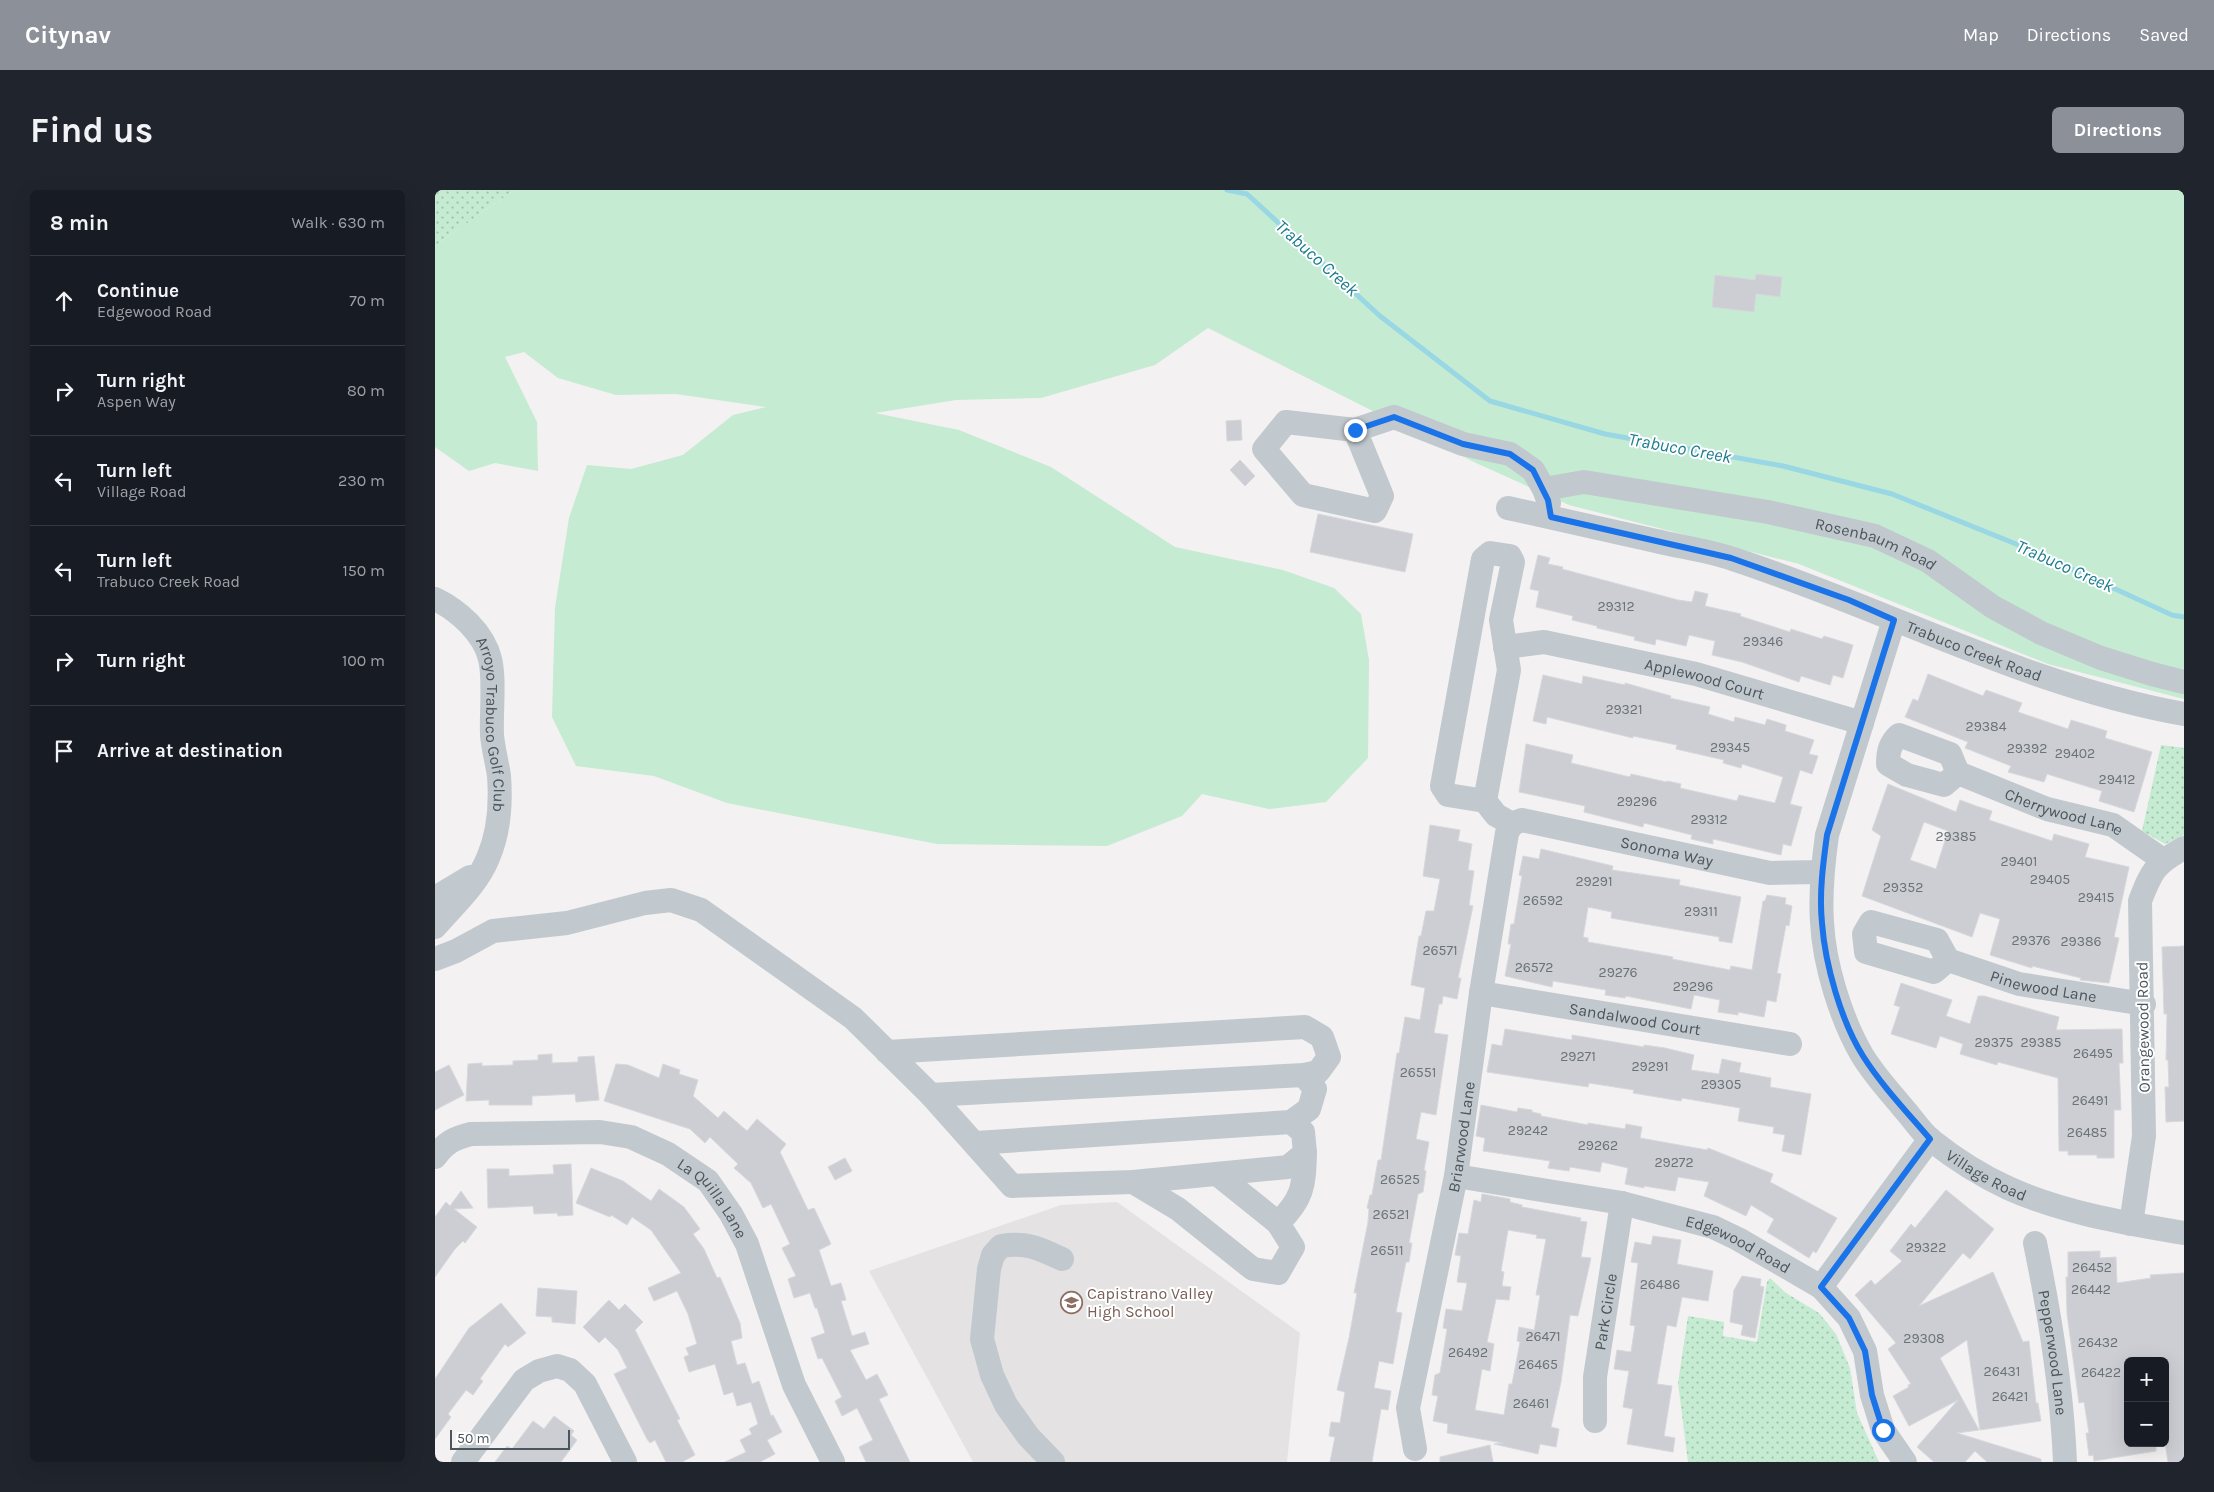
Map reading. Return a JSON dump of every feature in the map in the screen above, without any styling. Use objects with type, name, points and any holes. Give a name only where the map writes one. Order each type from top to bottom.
[{"type":"street","points":[[1355,430],[1382,496],[1375,511],[1303,495],[1264,448],[1286,422],[1355,430],[1394,417],[1463,444],[1510,454],[1533,470],[1544,489],[1551,517]]},
{"type":"street","name":"Rosenbaum Road","points":[[1544,489],[1584,482],[1768,512],[1875,536],[1928,561],[1993,607],[2041,633],[2101,658],[2184,682]]},
{"type":"street","name":"Trabuco Creek Road","points":[[1508,508],[1731,558],[1849,600],[1894,620],[2018,667],[2113,699],[2184,714]]},
{"type":"street","points":[[1485,801],[1509,670],[1501,620],[1513,562],[1510,556],[1490,553],[1483,559],[1442,786],[1448,795],[1485,801],[1496,815],[1512,824]]},
{"type":"street","name":"Arroyo Trabuco Golf Club","points":[[435,599],[446,604],[468,623],[483,641],[491,659],[492,736],[499,777],[498,828],[488,858],[470,888],[435,927]]},
{"type":"street","name":"Village Road","points":[[1894,620],[1827,835],[1822,872],[1821,923],[1831,977],[1849,1027],[1863,1056],[1881,1081],[1930,1139],[1969,1167],[2008,1188],[2053,1205],[2131,1224],[2184,1234]]},
{"type":"street","name":"Applewood Court","points":[[1505,647],[1544,642],[1695,674],[1862,723]]},
{"type":"street","name":"Cherrywood Lane","points":[[1958,773],[2047,809],[2113,825],[2163,860]]},
{"type":"street","name":"Sonoma Way","points":[[1512,824],[1522,820],[1770,873],[1822,872]]},
{"type":"street","name":"Briarwood Lane","points":[[1415,1449],[1408,1408],[1456,1176],[1481,993],[1507,833],[1512,824]]},
{"type":"street","name":"Orangewood Road","points":[[2131,1224],[2144,1136],[2140,901],[2149,878],[2163,860],[2184,848]]},
{"type":"street","points":[[435,898],[482,869]]},
{"type":"street","points":[[435,959],[456,952],[493,931],[567,923],[630,906],[671,900],[701,910],[853,1018],[931,1095],[976,1143],[1012,1186],[1133,1182],[1288,1167],[1305,1154]]},
{"type":"street","name":"Pinewood Lane","points":[[1948,960],[2019,984],[2143,1004]]},
{"type":"street","name":"Sandalwood Court","points":[[1481,993],[1790,1044]]},
{"type":"street","points":[[887,1052],[1305,1027],[1322,1037],[1329,1057],[1318,1072],[1304,1075],[931,1095]]},
{"type":"street","points":[[976,1143],[1291,1122],[1309,1108],[1315,1089],[1304,1075]]},
{"type":"street","points":[[1278,1223],[1293,1208],[1304,1184],[1305,1154],[1303,1132],[1291,1122]]},
{"type":"street","name":"La Quilla Lane","points":[[439,1151],[456,1138],[471,1134],[601,1132],[631,1137],[668,1154],[708,1181],[731,1214],[747,1244],[794,1385],[833,1462]]},
{"type":"street","points":[[1821,1287],[1930,1139]]},
{"type":"street","points":[[1133,1182],[1178,1209],[1253,1269],[1278,1273],[1293,1247],[1278,1223],[1217,1174]]},
{"type":"street","name":"Edgewood Road","points":[[1456,1176],[1622,1203],[1713,1227],[1738,1239],[1821,1287],[1849,1318],[1865,1351],[1872,1395],[1883,1430],[1905,1462]]},
{"type":"street","name":"Park Circle","points":[[1595,1421],[1595,1377],[1622,1203]]},
{"type":"street","points":[[1053,1462],[1028,1436],[1006,1405],[992,1375],[982,1339],[989,1269],[993,1255],[1001,1246],[1017,1243],[1032,1245],[1062,1259]]},
{"type":"street","name":"Pepperwood Lane","points":[[2035,1243],[2048,1306],[2064,1426],[2065,1462]]},
{"type":"street","points":[[463,1462],[524,1380],[539,1371],[557,1366],[570,1370],[585,1384],[625,1462]]},
{"type":"shaded area","name":"Capistrano Valley High School","points":[[1117,1202],[1300,1333],[1287,1462],[973,1462],[869,1271],[1061,1205]]},
{"type":"green space","points":[[435,190],[514,190],[435,246]]},
{"type":"green space","points":[[514,190],[2184,190],[2184,699],[2048,664],[1799,564],[1569,505],[1474,462],[1208,328],[1155,365],[1041,398],[956,400],[875,413],[959,430],[1051,467],[1175,547],[1283,570],[1334,588],[1361,614],[1369,660],[1368,758],[1326,802],[1269,809],[1202,794],[1182,816],[1107,846],[937,844],[727,803],[654,776],[576,766],[552,717],[555,608],[569,518],[587,465],[631,469],[683,455],[733,415],[766,407],[676,394],[616,395],[558,378],[524,352],[505,357],[537,422],[538,471],[495,463],[469,471],[435,447],[435,246]]},
{"type":"green space","points":[[2161,745],[2184,748],[2184,835],[2165,844],[2142,831]]},
{"type":"green space","points":[[1770,1278],[1786,1293],[1819,1313],[1836,1334],[1850,1368],[1857,1413],[1879,1462],[1688,1462],[1678,1383],[1688,1316],[1724,1322],[1723,1336],[1757,1342],[1767,1282]]},
{"type":"building","points":[[1756,274],[1782,277],[1780,297],[1756,294],[1754,312],[1712,307],[1715,275],[1755,280]]},
{"type":"building","points":[[1241,420],[1242,440],[1227,441],[1226,421]]},
{"type":"building","points":[[1240,460],[1255,476],[1245,486],[1230,470]]},
{"type":"building","points":[[1318,514],[1413,534],[1405,572],[1310,552]]},
{"type":"building","points":[[1538,555],[1550,558],[1548,564],[1563,567],[1562,569],[1678,600],[1692,602],[1695,591],[1708,594],[1705,606],[1741,614],[1740,616],[1790,632],[1791,629],[1822,639],[1824,636],[1853,645],[1843,678],[1833,675],[1830,685],[1801,676],[1799,682],[1742,662],[1712,655],[1715,641],[1689,635],[1686,646],[1656,639],[1655,645],[1634,640],[1635,637],[1572,620],[1573,616],[1536,607],[1539,591],[1530,589]]},
{"type":"building","points":[[1928,674],[1983,696],[1986,690],[2022,703],[2018,712],[2068,729],[2071,720],[2107,731],[2105,738],[2152,752],[2134,812],[2099,801],[2102,791],[2047,774],[2044,782],[2008,772],[2011,766],[1965,748],[1968,742],[1905,717],[1913,699],[1918,701]]},
{"type":"building","points":[[1543,675],[1582,684],[1583,676],[1625,685],[1625,683],[1671,696],[1670,698],[1710,707],[1708,714],[1734,722],[1735,717],[1765,725],[1767,719],[1786,725],[1785,731],[1814,740],[1809,754],[1818,756],[1812,774],[1800,770],[1790,804],[1802,807],[1791,846],[1783,844],[1781,855],[1713,839],[1713,844],[1691,839],[1692,835],[1644,823],[1643,827],[1584,812],[1585,806],[1519,792],[1526,744],[1573,755],[1571,763],[1630,777],[1631,774],[1681,784],[1680,788],[1737,801],[1739,795],[1775,803],[1783,777],[1742,764],[1741,768],[1723,763],[1724,760],[1676,749],[1677,745],[1633,736],[1633,738],[1547,717],[1546,724],[1533,721]]},
{"type":"building","points":[[1888,784],[1956,812],[1960,800],[1992,811],[1989,820],[2052,841],[2054,834],[2089,844],[2085,857],[2129,867],[2114,937],[2119,938],[2109,983],[2080,980],[2081,978],[2032,966],[2032,968],[1990,955],[2000,919],[1980,913],[1972,937],[1862,896],[1881,836],[1872,830]],"holes":[[[1924,822],[1948,831],[1936,869],[1910,860]]]},
{"type":"building","points":[[1430,825],[1460,830],[1458,841],[1472,844],[1468,870],[1474,871],[1469,905],[1473,906],[1458,978],[1461,978],[1457,999],[1443,996],[1442,1004],[1439,1004],[1434,1033],[1448,1035],[1436,1115],[1421,1112],[1416,1139],[1429,1142],[1424,1170],[1426,1171],[1423,1192],[1418,1194],[1409,1243],[1412,1243],[1409,1262],[1406,1262],[1396,1312],[1402,1313],[1393,1364],[1379,1361],[1374,1388],[1391,1391],[1388,1410],[1381,1409],[1372,1462],[1330,1462],[1335,1437],[1329,1436],[1331,1422],[1340,1423],[1345,1392],[1337,1390],[1357,1293],[1354,1293],[1368,1222],[1369,1209],[1367,1208],[1370,1195],[1372,1195],[1378,1160],[1381,1160],[1397,1053],[1399,1053],[1405,1017],[1420,1020],[1425,988],[1411,985],[1419,936],[1421,936],[1426,911],[1434,911],[1440,879],[1423,876]]},
{"type":"building","points":[[1541,849],[1613,866],[1612,870],[1680,880],[1679,885],[1741,897],[1732,943],[1719,941],[1719,937],[1611,918],[1612,912],[1588,907],[1583,937],[1588,938],[1588,942],[1673,957],[1672,959],[1730,970],[1731,966],[1752,970],[1763,901],[1765,901],[1767,895],[1786,898],[1785,904],[1792,906],[1789,926],[1786,925],[1777,973],[1781,974],[1776,1002],[1767,1000],[1764,1017],[1738,1012],[1738,1015],[1718,1012],[1720,1000],[1694,995],[1691,1009],[1626,996],[1625,998],[1605,995],[1606,990],[1553,981],[1552,987],[1505,976],[1511,944],[1508,944],[1511,924],[1514,924],[1522,876],[1519,875],[1523,856],[1539,859]]},
{"type":"building","points":[[2184,946],[2184,1121],[2166,1122],[2165,1087],[2169,1087],[2168,1060],[2166,1060],[2167,1014],[2164,1014],[2162,947]]},
{"type":"building","points":[[1901,983],[1952,1000],[1946,1016],[1970,1024],[1978,996],[1984,996],[2059,1017],[2056,1030],[2122,1029],[2123,1063],[2119,1063],[2121,1110],[2114,1110],[2114,1158],[2097,1158],[2097,1155],[2068,1155],[2068,1151],[2059,1151],[2058,1078],[1998,1062],[1997,1065],[1960,1054],[1963,1044],[1940,1036],[1936,1048],[1891,1034],[1900,1007],[1894,1005]]},
{"type":"building","points":[[1505,1029],[1572,1040],[1572,1035],[1644,1047],[1644,1045],[1665,1048],[1694,1055],[1691,1070],[1719,1074],[1722,1059],[1741,1063],[1739,1072],[1771,1078],[1770,1087],[1811,1094],[1801,1155],[1782,1151],[1785,1135],[1773,1133],[1774,1127],[1738,1121],[1740,1108],[1682,1098],[1681,1101],[1633,1093],[1634,1090],[1589,1083],[1588,1087],[1487,1072],[1492,1044],[1502,1046]]},
{"type":"building","points":[[552,1054],[552,1063],[578,1062],[578,1057],[594,1056],[599,1100],[576,1102],[575,1094],[532,1096],[532,1105],[489,1105],[489,1100],[466,1101],[468,1064],[482,1063],[482,1066],[513,1065],[513,1061],[538,1060],[538,1055]]},
{"type":"building","points":[[616,1064],[628,1065],[659,1078],[663,1064],[680,1070],[679,1074],[698,1080],[693,1096],[718,1118],[724,1111],[747,1131],[757,1119],[786,1144],[780,1152],[808,1210],[814,1208],[831,1244],[819,1250],[831,1286],[841,1283],[846,1300],[841,1301],[852,1336],[865,1332],[869,1344],[850,1350],[866,1380],[877,1374],[888,1395],[879,1399],[910,1462],[866,1462],[859,1447],[873,1440],[857,1408],[842,1416],[835,1401],[842,1397],[822,1358],[818,1359],[811,1338],[825,1333],[817,1308],[815,1308],[810,1293],[794,1298],[788,1279],[796,1276],[782,1248],[790,1244],[771,1204],[763,1208],[751,1183],[734,1168],[738,1164],[710,1137],[705,1143],[690,1129],[604,1101]]},
{"type":"building","points":[[449,1065],[464,1095],[435,1110],[435,1072]]},
{"type":"building","points":[[1481,1105],[1517,1112],[1518,1108],[1532,1110],[1532,1112],[1541,1114],[1541,1116],[1588,1125],[1588,1123],[1625,1129],[1626,1124],[1642,1127],[1640,1138],[1707,1150],[1708,1148],[1773,1174],[1770,1182],[1837,1218],[1816,1253],[1813,1251],[1809,1258],[1767,1232],[1774,1219],[1751,1205],[1746,1216],[1704,1196],[1709,1182],[1678,1177],[1675,1191],[1644,1186],[1644,1188],[1625,1184],[1628,1168],[1602,1162],[1600,1172],[1570,1167],[1569,1171],[1548,1168],[1550,1161],[1483,1151],[1485,1138],[1476,1136]]},
{"type":"building","points":[[845,1158],[852,1171],[835,1180],[828,1167]]},
{"type":"building","points":[[571,1164],[573,1215],[558,1216],[557,1213],[534,1214],[533,1206],[488,1208],[487,1169],[509,1169],[509,1176],[554,1174],[553,1165]]},
{"type":"building","points":[[591,1168],[623,1181],[651,1201],[659,1189],[684,1207],[700,1229],[693,1234],[704,1249],[717,1278],[720,1277],[740,1323],[742,1338],[731,1341],[737,1365],[745,1363],[752,1384],[759,1381],[771,1416],[773,1415],[782,1432],[767,1440],[775,1454],[760,1462],[725,1462],[746,1452],[740,1440],[752,1434],[749,1429],[758,1424],[751,1402],[737,1406],[733,1392],[724,1395],[715,1364],[689,1372],[684,1357],[689,1355],[686,1348],[697,1344],[688,1314],[677,1291],[654,1301],[648,1288],[681,1273],[651,1230],[632,1217],[627,1225],[611,1215],[610,1217],[576,1203]]},
{"type":"building","points":[[1946,1190],[1994,1229],[1970,1259],[1963,1253],[1919,1306],[1993,1272],[2023,1342],[2029,1341],[2036,1403],[2038,1403],[2041,1421],[1980,1430],[1967,1340],[1940,1358],[1979,1430],[1957,1433],[2041,1459],[2041,1462],[1987,1462],[1975,1451],[1965,1462],[1934,1462],[1917,1447],[1958,1400],[1909,1426],[1893,1396],[1911,1384],[1888,1349],[1896,1343],[1855,1295],[1871,1280],[1875,1285],[1902,1261],[1890,1251],[1911,1224],[1915,1228]]},
{"type":"building","points":[[461,1191],[473,1208],[454,1209],[477,1227],[465,1243],[463,1241],[455,1249],[435,1277],[435,1217],[446,1202],[450,1206]]},
{"type":"building","points":[[1482,1194],[1510,1199],[1510,1202],[1522,1205],[1522,1207],[1581,1218],[1580,1221],[1587,1222],[1581,1257],[1591,1258],[1578,1316],[1570,1315],[1561,1382],[1551,1427],[1559,1429],[1556,1447],[1540,1444],[1538,1454],[1494,1444],[1503,1443],[1447,1433],[1448,1424],[1433,1421],[1438,1396],[1432,1395],[1435,1375],[1440,1373],[1447,1329],[1443,1328],[1446,1309],[1462,1311],[1467,1283],[1457,1282],[1461,1256],[1455,1255],[1459,1233],[1468,1234],[1474,1200],[1481,1202]],"holes":[[[1508,1230],[1537,1235],[1536,1238],[1546,1239],[1536,1295],[1540,1295],[1535,1326],[1534,1330],[1519,1327],[1517,1341],[1520,1342],[1512,1384],[1509,1384],[1504,1415],[1475,1410],[1482,1369],[1490,1371],[1494,1344],[1487,1342],[1496,1299],[1509,1300],[1511,1287],[1502,1286],[1504,1272],[1501,1271]]]},
{"type":"building","points":[[1653,1236],[1681,1240],[1677,1264],[1713,1271],[1708,1301],[1682,1297],[1676,1327],[1667,1325],[1657,1384],[1672,1386],[1664,1436],[1675,1438],[1673,1452],[1627,1444],[1633,1409],[1623,1407],[1629,1371],[1614,1369],[1617,1350],[1631,1352],[1635,1326],[1630,1325],[1638,1263],[1631,1262],[1635,1242],[1651,1245]]},
{"type":"building","points":[[2100,1251],[2100,1258],[2116,1257],[2117,1283],[2151,1278],[2150,1275],[2184,1273],[2184,1462],[2168,1462],[2166,1447],[2169,1447],[2169,1357],[2124,1357],[2124,1447],[2156,1447],[2156,1451],[2094,1461],[2093,1455],[2089,1456],[2086,1433],[2089,1433],[2084,1402],[2079,1403],[2067,1314],[2066,1277],[2068,1277],[2068,1252]]},
{"type":"building","points":[[1742,1276],[1761,1279],[1760,1286],[1764,1287],[1755,1338],[1741,1335],[1743,1325],[1730,1322],[1734,1290]]},
{"type":"building","points":[[538,1288],[577,1291],[575,1324],[552,1322],[552,1317],[536,1316]]},
{"type":"building","points":[[609,1300],[619,1310],[625,1304],[643,1322],[635,1330],[680,1419],[677,1420],[695,1455],[682,1462],[666,1462],[655,1440],[650,1443],[647,1439],[614,1374],[627,1368],[618,1350],[605,1337],[599,1343],[583,1327]]},
{"type":"building","points":[[501,1303],[526,1333],[508,1347],[505,1344],[480,1379],[483,1381],[473,1395],[466,1390],[448,1414],[451,1417],[435,1439],[435,1379],[469,1328]]},
{"type":"building","points":[[554,1416],[574,1431],[571,1435],[577,1440],[561,1462],[495,1462],[507,1446],[512,1449],[533,1421],[544,1429]]},
{"type":"building","points":[[1490,1445],[1493,1462],[1440,1462],[1440,1457]]},
{"type":"waterway","name":"Trabuco Creek","points":[[1227,190],[1247,194],[1380,316],[1490,401],[1605,434],[1783,466],[1892,494],[2026,548],[2172,615],[2184,617]]},
{"type":"place","name":"Capistrano Valley High School","points":[[1071,1302]]},
{"type":"route","points":[[1355,430],[1394,417],[1463,444],[1510,454],[1533,470],[1544,489],[1551,517],[1731,558],[1849,600],[1894,620],[1827,835],[1822,872],[1821,923],[1831,977],[1849,1027],[1863,1056],[1881,1081],[1930,1139],[1821,1287],[1849,1318],[1865,1351],[1872,1395],[1883,1430]]}]
